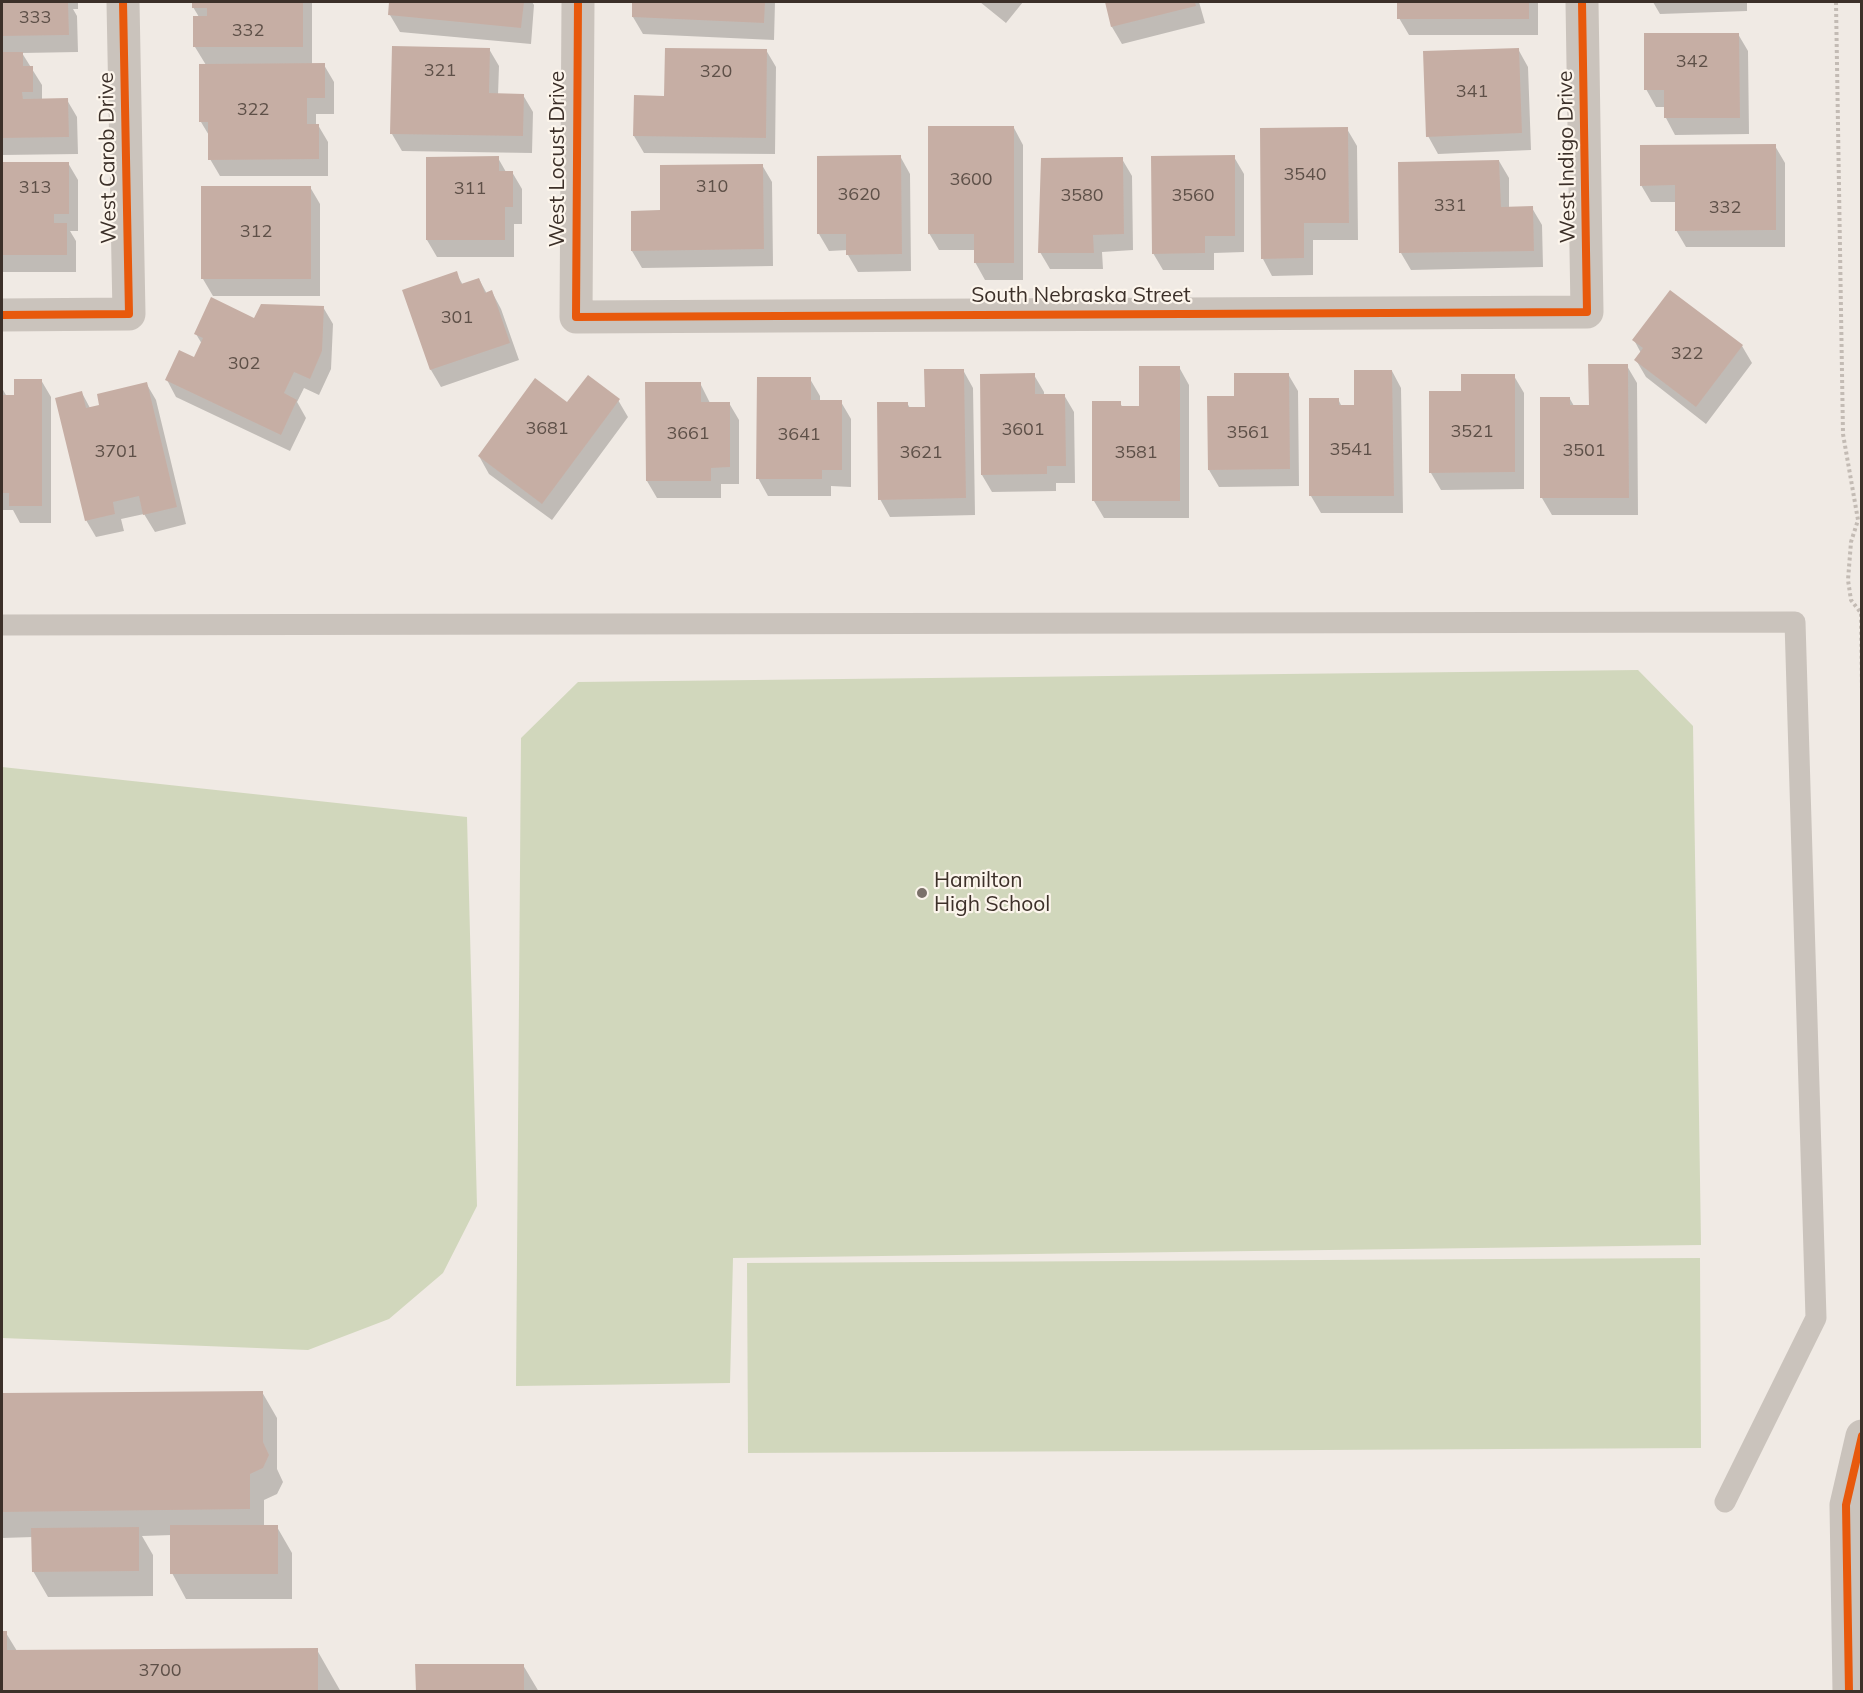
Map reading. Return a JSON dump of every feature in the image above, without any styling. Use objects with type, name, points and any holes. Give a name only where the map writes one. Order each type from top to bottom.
[{"type":"street","name":"West Carob Drive","points":[[2,315],[129,314],[123,2]]},
{"type":"street","name":"West Locust Drive","points":[[576,317],[578,2]]},
{"type":"street","name":"West Indigo Drive","points":[[1582,2],[1587,312]]},
{"type":"street","name":"South Nebraska Street","points":[[576,317],[1587,312]]},
{"type":"street","points":[[1849,1692],[1846,1505],[1862,1436]]},
{"type":"lane","points":[[2,625],[1796,622],[1816,1318],[1725,1502]]},
{"type":"path","points":[[1836,2],[1843,434],[1858,520],[1851,542],[1848,580],[1851,600],[1861,613],[1862,690]]},
{"type":"green space","points":[[1638,670],[1693,726],[1701,1245],[733,1258],[730,1383],[516,1386],[521,738],[578,682]]},
{"type":"green space","points":[[2,767],[467,817],[477,1206],[443,1273],[389,1319],[308,1350],[2,1338]]},
{"type":"green space","points":[[1700,1258],[1701,1448],[748,1453],[747,1263]]},
{"type":"building","points":[[2,2],[68,2],[69,35],[2,36]]},
{"type":"building","points":[[192,2],[303,2],[303,47],[193,47],[193,16],[207,16],[207,8],[192,8]]},
{"type":"building","points":[[389,2],[524,2],[521,28],[388,15]]},
{"type":"building","points":[[632,2],[765,2],[764,23],[632,17]]},
{"type":"building","points":[[1105,2],[1195,2],[1196,6],[1111,27]]},
{"type":"building","points":[[1397,2],[1529,2],[1529,19],[1397,19]]},
{"type":"building","points":[[1644,33],[1739,33],[1740,118],[1664,118],[1664,90],[1644,90]]},
{"type":"building","points":[[392,46],[490,48],[489,93],[524,94],[523,136],[390,134]]},
{"type":"building","points":[[665,48],[767,49],[766,138],[633,136],[634,95],[664,96]]},
{"type":"building","points":[[1519,48],[1522,133],[1426,137],[1423,51]]},
{"type":"building","points":[[2,52],[23,52],[23,66],[33,66],[33,92],[22,92],[23,99],[68,98],[69,137],[2,138]]},
{"type":"building","points":[[325,63],[325,98],[307,98],[307,124],[319,124],[319,159],[208,160],[208,122],[199,122],[199,64]]},
{"type":"building","points":[[928,126],[1014,126],[1014,263],[974,263],[974,234],[928,234]]},
{"type":"building","points":[[1348,127],[1349,223],[1304,223],[1304,258],[1261,259],[1260,128]]},
{"type":"building","points":[[1776,144],[1776,230],[1675,231],[1675,185],[1640,186],[1640,145]]},
{"type":"building","points":[[901,155],[902,254],[846,255],[846,234],[817,234],[817,156]]},
{"type":"building","points":[[1235,155],[1235,236],[1205,236],[1205,253],[1152,254],[1151,156]]},
{"type":"building","points":[[499,156],[499,171],[513,171],[513,207],[505,207],[505,240],[426,240],[426,157]]},
{"type":"building","points":[[1123,157],[1124,234],[1093,235],[1094,253],[1038,253],[1041,158]]},
{"type":"building","points":[[1499,160],[1501,207],[1533,206],[1534,251],[1399,253],[1398,162]]},
{"type":"building","points":[[2,162],[69,162],[69,214],[54,214],[54,223],[67,223],[67,255],[2,255]]},
{"type":"building","points":[[763,164],[764,249],[631,251],[631,211],[660,210],[660,165]]},
{"type":"building","points":[[201,186],[311,186],[311,279],[201,279]]},
{"type":"building","points":[[457,271],[461,284],[479,278],[485,293],[492,290],[510,343],[430,370],[402,290]]},
{"type":"building","points":[[1670,290],[1743,345],[1696,407],[1634,360],[1643,348],[1632,340]]},
{"type":"building","points":[[211,297],[254,318],[261,304],[324,306],[322,351],[310,379],[294,372],[284,393],[297,400],[281,435],[165,380],[179,350],[194,357],[203,338],[194,334]]},
{"type":"building","points":[[1588,364],[1628,364],[1629,498],[1540,498],[1540,397],[1570,397],[1570,405],[1589,405]]},
{"type":"building","points":[[1139,366],[1180,366],[1180,501],[1092,501],[1092,401],[1121,401],[1121,406],[1139,406]]},
{"type":"building","points":[[924,369],[964,369],[966,498],[878,500],[877,402],[908,402],[908,407],[925,407]]},
{"type":"building","points":[[1354,370],[1392,370],[1394,496],[1309,496],[1309,398],[1339,398],[1339,405],[1354,405]]},
{"type":"building","points":[[1035,373],[1035,394],[1065,394],[1066,466],[1047,466],[1047,474],[981,475],[980,374]]},
{"type":"building","points":[[1234,373],[1289,373],[1290,469],[1208,470],[1207,396],[1234,396]]},
{"type":"building","points":[[1461,374],[1515,374],[1515,472],[1429,473],[1429,391],[1461,391]]},
{"type":"building","points":[[588,375],[620,399],[542,504],[478,456],[535,378],[567,402]]},
{"type":"building","points":[[757,377],[811,377],[811,400],[842,400],[842,470],[822,470],[822,479],[756,479]]},
{"type":"building","points":[[14,379],[42,379],[42,506],[9,506],[9,493],[2,493],[2,395],[14,395]]},
{"type":"building","points":[[147,382],[177,507],[143,515],[139,496],[113,502],[115,514],[85,521],[55,398],[82,391],[86,408],[99,405],[97,394]]},
{"type":"building","points":[[645,382],[701,382],[701,402],[730,402],[730,467],[711,468],[711,481],[646,481]]},
{"type":"building","points":[[263,1391],[263,1442],[269,1455],[263,1468],[250,1474],[250,1509],[2,1512],[2,1393]]},
{"type":"building","points":[[170,1525],[278,1525],[278,1574],[170,1574]]},
{"type":"building","points":[[139,1527],[139,1571],[32,1572],[31,1528]]},
{"type":"building","points":[[2,1631],[7,1631],[7,1650],[318,1648],[318,1692],[2,1692]]},
{"type":"building","points":[[415,1664],[524,1664],[524,1692],[416,1692]]},
{"type":"cycle path","points":[[2,315],[129,314],[123,2]]},
{"type":"cycle path","points":[[578,2],[576,317],[1587,312],[1582,2]]},
{"type":"cycle path","points":[[1849,1692],[1846,1505],[1862,1436]]},
{"type":"place","name":"Hamilton High School","points":[[922,893]]}]
